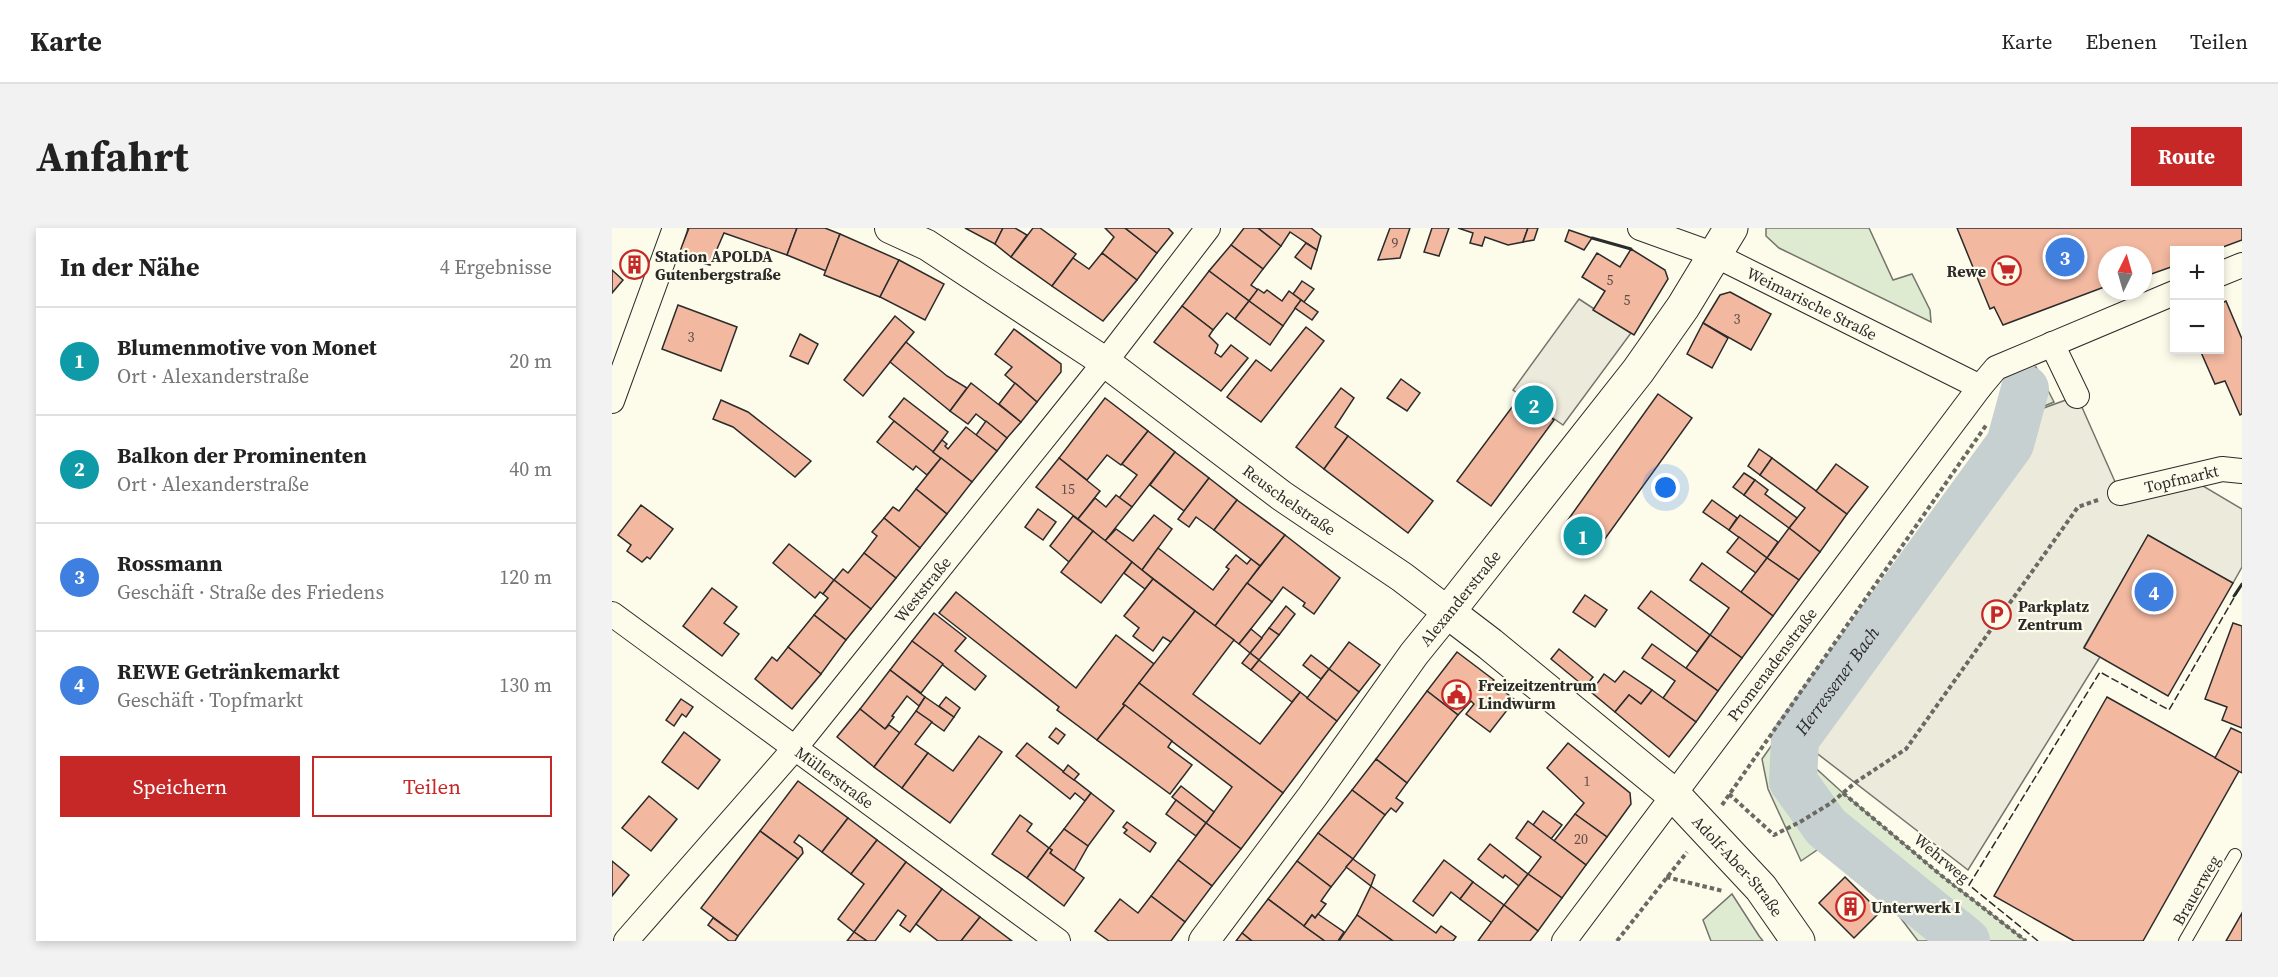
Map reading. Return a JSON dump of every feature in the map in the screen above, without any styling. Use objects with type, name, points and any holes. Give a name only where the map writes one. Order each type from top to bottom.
[{"type":"main road","name":"Alexanderstraße","points":[[1448,612],[1638,371],[1683,307],[1723,241]]},
{"type":"main road","name":"Reuschelstraße","points":[[1448,612],[1674,795]]},
{"type":"main road","name":"Adolf-Aber-Straße","points":[[1674,795],[1761,888],[1798,941]]},
{"type":"street","points":[[612,401],[675,228]]},
{"type":"street","name":"Reuschelstraße","points":[[890,228],[927,245],[1105,362],[1282,496],[1402,577],[1448,612]]},
{"type":"street","name":"Weststraße","points":[[626,941],[795,748],[1105,362],[1208,228]]},
{"type":"street","name":"Weimarische Straße","points":[[1640,228],[1723,241],[1980,387]]},
{"type":"street","points":[[2224,272],[2242,265]]},
{"type":"street","name":"Promenadenstraße","points":[[1564,941],[1980,387],[1996,369],[2170,295]]},
{"type":"street","points":[[2052,344],[2078,396]]},
{"type":"street","name":"Topfmarkt","points":[[2120,493],[2222,469],[2242,471]]},
{"type":"street","name":"Alexanderstraße","points":[[1204,941],[1312,797],[1414,654],[1448,612]]},
{"type":"street","name":"Müllerstraße","points":[[612,614],[1058,941]]},
{"type":"lane","name":"Brauerweg","points":[[2185,941],[2235,855]]},
{"type":"path","points":[[1990,420],[1729,794],[1774,835],[1831,803],[1906,749],[2078,507],[2120,493]]},
{"type":"path","name":"Wehrweg","points":[[1843,793],[1942,876],[2026,941]]},
{"type":"path","points":[[1617,941],[1707,828]]},
{"type":"path","points":[[1666,877],[1732,894]]},
{"type":"green space","points":[[1766,228],[1869,228],[1893,280],[1912,274],[1930,310],[1931,322],[1779,248],[1766,236]]},
{"type":"green space","points":[[2036,367],[2054,402],[2039,408],[2016,440],[2028,388],[2016,377],[2019,373]]},
{"type":"green space","points":[[2017,387],[2021,390],[2006,444],[1788,743],[1843,793],[1942,876],[2026,941],[1918,941],[1890,904],[1823,846],[1801,861],[1768,789],[1762,759],[2000,421],[2007,402]]},
{"type":"green space","points":[[1732,894],[1763,941],[1711,941],[1703,920]]},
{"type":"shaded area","points":[[1579,299],[1631,333],[1563,425],[1513,390]]},
{"type":"shaded area","name":"Parkplatz Zentrum","points":[[2077,396],[2120,493],[2188,477],[2242,509],[2242,567],[2233,583],[2148,536],[2084,647],[2100,657],[1968,870],[1801,741],[2041,409]]},
{"type":"building","points":[[689,228],[797,228],[787,255],[724,233],[710,265],[678,256]]},
{"type":"building","points":[[797,228],[825,228],[840,234],[826,271],[787,255]]},
{"type":"building","points":[[965,228],[1003,228],[995,244]]},
{"type":"building","points":[[1003,228],[1015,228],[1027,235],[1011,257],[995,244]]},
{"type":"building","points":[[1033,228],[1040,228],[1076,254],[1052,286],[1011,257]]},
{"type":"building","points":[[1105,228],[1125,228],[1157,253],[1137,280],[1102,253],[1114,237]]},
{"type":"building","points":[[1125,228],[1168,228],[1173,233],[1157,253]]},
{"type":"building","points":[[1244,228],[1258,228],[1281,246],[1263,269],[1231,245]]},
{"type":"building","points":[[1258,228],[1311,228],[1321,236],[1317,250],[1290,232],[1281,246]]},
{"type":"building","points":[[1390,228],[1410,228],[1400,258],[1378,260]]},
{"type":"building","points":[[1432,228],[1449,228],[1439,256],[1424,252]]},
{"type":"building","points":[[1458,228],[1528,228],[1523,242],[1508,245],[1485,237],[1482,246],[1470,243],[1473,233]]},
{"type":"building","points":[[1528,228],[1538,228],[1534,240],[1523,242]]},
{"type":"building","points":[[1957,228],[2242,228],[2242,240],[2224,247],[2170,246],[2170,267],[2152,274],[2152,246],[2098,246],[2098,289],[2003,325],[1994,307],[1990,309]]},
{"type":"building","points":[[1569,230],[1592,238],[1584,250],[1565,241]]},
{"type":"building","points":[[840,234],[899,260],[880,297],[824,275]]},
{"type":"building","points":[[1306,243],[1317,250],[1311,269],[1295,257]]},
{"type":"building","points":[[1231,245],[1263,269],[1251,285],[1258,290],[1249,301],[1209,271]]},
{"type":"building","points":[[1631,249],[1665,270],[1668,279],[1634,335],[1593,310],[1605,291],[1582,277],[1597,253],[1620,267]]},
{"type":"building","points":[[1102,253],[1137,280],[1103,321],[1052,286],[1073,258],[1089,269]]},
{"type":"building","name":"Station APOLDA Gutenbergstraße","points":[[632,254],[643,258],[638,275],[625,271]]},
{"type":"building","points":[[899,260],[944,284],[925,320],[880,297]]},
{"type":"building","points":[[612,270],[623,280],[612,293]]},
{"type":"building","points":[[1209,271],[1249,301],[1235,319],[1227,313],[1213,330],[1182,306]]},
{"type":"building","points":[[1302,281],[1314,289],[1304,302],[1293,294]]},
{"type":"building","points":[[1258,289],[1264,293],[1267,290],[1282,301],[1289,291],[1301,300],[1283,326],[1249,301]]},
{"type":"building","points":[[1730,292],[1771,314],[1751,350],[1703,323],[1720,295]]},
{"type":"building","points":[[1301,300],[1318,312],[1312,320],[1295,308]]},
{"type":"building","points":[[1249,301],[1283,326],[1270,345],[1235,319]]},
{"type":"building","points":[[2226,301],[2242,339],[2242,414],[2240,415],[2225,381],[2215,384],[2202,354],[2224,354],[2224,302]]},
{"type":"building","points":[[678,305],[737,327],[721,371],[662,349]]},
{"type":"building","points":[[1182,306],[1213,330],[1209,336],[1218,345],[1215,353],[1221,357],[1231,345],[1248,358],[1221,391],[1154,342]]},
{"type":"building","points":[[895,316],[914,332],[863,396],[844,380]]},
{"type":"building","points":[[1703,323],[1728,338],[1712,368],[1687,354]]},
{"type":"building","points":[[1306,327],[1324,341],[1261,422],[1227,397],[1256,360],[1271,371]]},
{"type":"building","points":[[1014,329],[1061,364],[1061,372],[1037,402],[1005,375],[1012,367],[995,354]]},
{"type":"building","points":[[800,334],[818,344],[808,364],[790,356]]},
{"type":"building","points":[[906,342],[947,376],[967,388],[950,411],[890,362]]},
{"type":"building","points":[[1401,379],[1420,393],[1407,411],[1387,398]]},
{"type":"building","points":[[971,383],[1021,422],[1007,438],[976,414],[968,424],[950,411]]},
{"type":"building","points":[[1015,383],[1037,402],[1021,422],[999,404]]},
{"type":"building","points":[[1341,388],[1354,398],[1335,427],[1348,436],[1324,469],[1296,447]]},
{"type":"building","points":[[1658,394],[1692,418],[1599,547],[1565,524]]},
{"type":"building","points":[[1521,395],[1554,420],[1491,506],[1457,481]]},
{"type":"building","points":[[904,398],[948,432],[933,452],[889,417]]},
{"type":"building","points":[[1105,398],[1148,431],[1121,465],[1107,455],[1087,480],[1059,458]]},
{"type":"building","points":[[721,400],[748,412],[811,461],[795,477],[733,427],[713,419]]},
{"type":"building","points":[[894,421],[941,458],[927,475],[916,466],[913,470],[877,442]]},
{"type":"building","points":[[986,421],[1007,438],[997,451],[976,435]]},
{"type":"building","points":[[966,427],[997,451],[972,482],[933,452],[942,440],[947,444],[945,446],[948,449]]},
{"type":"building","points":[[1148,431],[1175,452],[1132,507],[1119,498],[1137,475],[1122,464]]},
{"type":"building","points":[[1348,436],[1433,501],[1408,533],[1324,469]]},
{"type":"building","points":[[1759,449],[1772,458],[1760,475],[1748,466]]},
{"type":"building","points":[[1175,452],[1209,478],[1184,511],[1150,485]]},
{"type":"building","points":[[941,458],[972,482],[947,514],[916,489]]},
{"type":"building","points":[[1059,458],[1100,491],[1078,519],[1036,487]]},
{"type":"building","points":[[1772,458],[1847,514],[1820,552],[1789,528],[1805,508],[1760,475]]},
{"type":"building","points":[[1836,464],[1868,487],[1847,514],[1816,491]]},
{"type":"building","points":[[1744,473],[1755,480],[1744,495],[1733,487]]},
{"type":"building","points":[[1209,478],[1237,500],[1214,530],[1196,517],[1189,527],[1178,519]]},
{"type":"building","points":[[1755,480],[1768,490],[1765,494],[1797,518],[1789,528],[1744,495]]},
{"type":"building","points":[[916,489],[947,514],[920,548],[884,518],[893,507],[899,511]]},
{"type":"building","points":[[1116,495],[1132,507],[1105,541],[1078,519],[1095,498],[1106,507]]},
{"type":"building","points":[[1237,500],[1285,535],[1260,566],[1214,530]]},
{"type":"building","points":[[1712,500],[1737,518],[1729,530],[1703,512]]},
{"type":"building","points":[[641,505],[673,529],[650,559],[647,557],[642,562],[627,551],[631,545],[618,535]]},
{"type":"building","points":[[1038,509],[1056,522],[1043,540],[1025,527]]},
{"type":"building","points":[[1154,515],[1172,529],[1142,570],[1105,541],[1116,529],[1133,541]]},
{"type":"building","points":[[1740,515],[1778,542],[1767,558],[1729,530]]},
{"type":"building","points":[[1073,516],[1093,531],[1069,562],[1050,546]]},
{"type":"building","points":[[884,518],[920,548],[896,578],[864,553],[877,536],[872,532]]},
{"type":"building","points":[[1789,528],[1820,552],[1799,580],[1767,558]]},
{"type":"building","points":[[1093,531],[1132,562],[1101,603],[1061,572]]},
{"type":"building","points":[[1285,535],[1340,578],[1314,614],[1303,606],[1305,603],[1283,587],[1272,602],[1247,583]]},
{"type":"building","points":[[2148,535],[2233,583],[2168,696],[2084,648]]},
{"type":"building","points":[[1739,537],[1767,558],[1756,573],[1727,552]]},
{"type":"building","points":[[789,544],[834,580],[823,594],[820,592],[815,598],[773,563]]},
{"type":"building","points":[[1158,548],[1213,590],[1229,569],[1226,567],[1236,555],[1247,564],[1251,559],[1260,566],[1215,626],[1142,570]]},
{"type":"building","points":[[864,553],[896,578],[871,609],[834,580],[843,569],[848,573]]},
{"type":"building","points":[[1767,558],[1799,580],[1773,616],[1741,592]]},
{"type":"building","points":[[1132,562],[1153,579],[1145,589],[1124,573]]},
{"type":"building","points":[[1702,563],[1773,616],[1742,658],[1710,635],[1729,608],[1690,580]]},
{"type":"building","points":[[1153,579],[1195,611],[1171,642],[1163,637],[1153,651],[1133,636],[1139,628],[1124,616]]},
{"type":"building","points":[[834,580],[871,609],[846,640],[814,615],[828,598],[823,594]]},
{"type":"building","points":[[1247,583],[1272,602],[1239,644],[1215,626]]},
{"type":"building","points":[[712,588],[737,607],[724,623],[739,634],[722,656],[683,626]]},
{"type":"building","points":[[1651,591],[1710,635],[1697,652],[1638,608]]},
{"type":"building","points":[[956,592],[1076,688],[1116,635],[1154,664],[1097,740],[1057,710],[1059,707],[939,613]]},
{"type":"building","points":[[1585,595],[1607,610],[1595,627],[1573,612]]},
{"type":"building","points":[[1286,606],[1295,614],[1279,635],[1269,628]]},
{"type":"building","points":[[1195,611],[1234,640],[1193,694],[1260,744],[1300,692],[1337,721],[1283,793],[1139,683]]},
{"type":"building","points":[[934,613],[966,638],[955,651],[986,676],[975,690],[912,641]]},
{"type":"building","points":[[814,615],[846,640],[821,674],[788,647]]},
{"type":"building","points":[[2233,623],[2242,626],[2242,728],[2222,720],[2227,707],[2205,699]]},
{"type":"building","points":[[1269,628],[1279,635],[1259,660],[1250,653]]},
{"type":"building","points":[[1251,629],[1262,638],[1250,653],[1239,644]]},
{"type":"building","points":[[1710,635],[1742,658],[1718,691],[1686,668]]},
{"type":"building","points":[[912,641],[943,664],[921,693],[890,670]]},
{"type":"building","points":[[1349,642],[1380,665],[1359,692],[1329,669]]},
{"type":"building","points":[[1652,644],[1718,691],[1696,722],[1663,698],[1675,681],[1642,658]]},
{"type":"building","points":[[788,647],[821,674],[792,709],[755,679],[772,657],[777,661]]},
{"type":"building","points":[[1559,649],[1593,677],[1585,687],[1551,659]]},
{"type":"building","points":[[1457,652],[1494,680],[1492,682],[1515,700],[1490,732],[1466,714],[1474,704],[1471,701],[1458,715],[1427,691]]},
{"type":"building","points":[[1250,653],[1259,660],[1251,670],[1242,663]]},
{"type":"building","points":[[1311,655],[1329,669],[1321,679],[1303,665]]},
{"type":"building","points":[[1259,660],[1300,692],[1292,702],[1251,670]]},
{"type":"building","points":[[1329,669],[1359,692],[1337,721],[1307,698]]},
{"type":"building","points":[[890,670],[925,697],[919,706],[907,696],[885,729],[860,709]]},
{"type":"building","points":[[1624,671],[1652,690],[1641,704],[1629,695],[1615,712],[1591,692],[1604,674],[1615,682]]},
{"type":"building","points":[[1139,683],[1283,793],[1241,849],[1206,823],[1232,787],[1123,704]]},
{"type":"building","points":[[1652,690],[1696,722],[1669,757],[1615,712],[1629,695],[1641,704]]},
{"type":"building","points":[[1427,691],[1458,715],[1407,783],[1376,759]]},
{"type":"building","points":[[925,697],[954,717],[944,731],[916,711]]},
{"type":"building","points":[[946,697],[960,708],[954,717],[939,706]]},
{"type":"building","points":[[2107,697],[2239,771],[2143,941],[2074,941],[1994,896]]},
{"type":"building","points":[[681,699],[693,707],[686,717],[682,714],[674,726],[666,720]]},
{"type":"building","points":[[1125,705],[1172,741],[1168,747],[1192,765],[1170,794],[1097,740]]},
{"type":"building","points":[[860,709],[885,729],[889,725],[900,733],[874,767],[837,737]]},
{"type":"building","points":[[916,711],[932,722],[915,744],[928,753],[902,788],[874,767]]},
{"type":"building","points":[[1056,728],[1065,735],[1058,744],[1049,737]]},
{"type":"building","points":[[2231,728],[2242,733],[2242,773],[2215,758]]},
{"type":"building","points":[[684,732],[720,760],[698,789],[662,762]]},
{"type":"building","points":[[979,736],[1002,752],[950,823],[902,788],[928,753],[953,771]]},
{"type":"building","points":[[1027,743],[1091,793],[1085,801],[1075,793],[1070,799],[1016,756]]},
{"type":"building","points":[[1568,743],[1630,793],[1631,804],[1607,837],[1575,814],[1584,803],[1547,768]]},
{"type":"building","points":[[1376,759],[1407,783],[1396,798],[1403,803],[1396,812],[1391,808],[1385,815],[1352,790]]},
{"type":"building","points":[[1068,765],[1079,774],[1074,780],[1063,772]]},
{"type":"building","points":[[798,781],[848,818],[822,852],[799,835],[794,842],[802,848],[803,853],[798,859],[760,831]]},
{"type":"building","points":[[1181,786],[1214,812],[1206,823],[1172,797]]},
{"type":"building","points":[[1352,790],[1385,815],[1353,859],[1318,833]]},
{"type":"building","points":[[1091,793],[1114,811],[1088,846],[1064,829]]},
{"type":"building","points":[[649,796],[677,819],[651,851],[622,828]]},
{"type":"building","points":[[1176,800],[1206,823],[1196,836],[1166,814]]},
{"type":"building","points":[[1543,811],[1562,825],[1551,839],[1533,825]]},
{"type":"building","points":[[1575,814],[1607,837],[1586,865],[1554,841]]},
{"type":"building","points":[[1020,815],[1032,824],[1027,831],[1049,848],[1027,878],[992,854]]},
{"type":"building","points":[[848,818],[877,840],[851,874],[822,852]]},
{"type":"building","points":[[1528,821],[1586,865],[1562,898],[1528,874],[1541,857],[1516,838]]},
{"type":"building","points":[[1127,822],[1156,843],[1150,852],[1124,833],[1127,830],[1123,827]]},
{"type":"building","points":[[1206,823],[1241,849],[1212,886],[1178,860]]},
{"type":"building","points":[[1064,829],[1088,846],[1074,871],[1050,853],[1052,850],[1049,848]]},
{"type":"building","points":[[760,831],[798,859],[738,936],[701,908]]},
{"type":"building","points":[[1318,833],[1353,859],[1331,887],[1297,861]]},
{"type":"building","points":[[877,840],[906,862],[854,932],[838,919],[864,884],[851,874]]},
{"type":"building","points":[[1490,844],[1528,874],[1519,886],[1505,875],[1503,878],[1478,859]]},
{"type":"building","points":[[1049,848],[1052,850],[1050,853],[1084,878],[1064,906],[1027,878]]},
{"type":"building","points":[[1353,859],[1375,875],[1371,886],[1346,867]]},
{"type":"building","points":[[1178,860],[1212,886],[1185,922],[1151,896]]},
{"type":"building","points":[[1444,860],[1473,882],[1460,899],[1451,892],[1433,916],[1413,901]]},
{"type":"building","points":[[612,861],[629,875],[612,896]]},
{"type":"building","points":[[1297,861],[1331,887],[1321,901],[1326,904],[1315,918],[1312,915],[1304,926],[1268,899]]},
{"type":"building","points":[[906,862],[942,889],[910,932],[900,925],[906,916],[898,910],[875,941],[867,941],[854,932]]},
{"type":"building","points":[[1528,874],[1562,898],[1538,931],[1504,905]]},
{"type":"building","name":"Unterwerk I","points":[[1845,877],[1880,912],[1854,938],[1819,903]]},
{"type":"building","points":[[1473,882],[1504,905],[1492,923],[1460,899]]},
{"type":"building","points":[[1371,886],[1436,933],[1441,926],[1456,937],[1453,941],[1393,941],[1357,915]]},
{"type":"building","points":[[942,889],[980,917],[961,941],[938,941],[916,924]]},
{"type":"building","points":[[1151,896],[1185,922],[1171,941],[1109,941],[1095,931],[1120,899],[1138,913]]},
{"type":"building","points":[[1268,899],[1325,941],[1252,941],[1242,933]]},
{"type":"building","points":[[1504,905],[1538,931],[1530,941],[1478,941]]},
{"type":"building","points":[[2242,913],[2242,941],[2226,941]]},
{"type":"building","points":[[1318,914],[1344,932],[1338,941],[1325,941],[1304,926],[1312,915],[1315,918]]},
{"type":"building","points":[[1357,915],[1393,941],[1339,941]]},
{"type":"building","points":[[980,917],[1012,941],[961,941]]},
{"type":"building","points":[[713,918],[738,936],[735,941],[729,941],[708,925]]},
{"type":"building","points":[[854,932],[867,941],[847,941]]},
{"type":"building","points":[[1242,933],[1252,941],[1236,941]]},
{"type":"waterway","name":"Herressener Bach","points":[[1966,941],[1826,827],[1793,781],[1795,739],[2010,444],[2025,389]]},
{"type":"fence","points":[[2038,941],[1969,885],[2100,672],[2169,710],[2242,584]]},
{"type":"wall","points":[[1592,238],[1631,249]]},
{"type":"wall","points":[[2234,596],[2242,584]]},
{"type":"place","name":"Rossmann","points":[[2065,257]]},
{"type":"place","name":"Station APOLDA Gutenbergstraße","points":[[634,265]]},
{"type":"place","name":"Rewe","points":[[2007,271]]},
{"type":"place","name":"Balkon der Prominenten","points":[[1534,405]]},
{"type":"place","name":"Blumenmotive von Monet","points":[[1583,536]]},
{"type":"place","name":"REWE Getränkemarkt","points":[[2154,592]]},
{"type":"place","name":"Parkplatz Zentrum","points":[[1997,615]]},
{"type":"place","name":"Freizeitzentrum Lindwurm","points":[[1457,694]]},
{"type":"place","name":"Unterwerk I","points":[[1850,907]]}]
